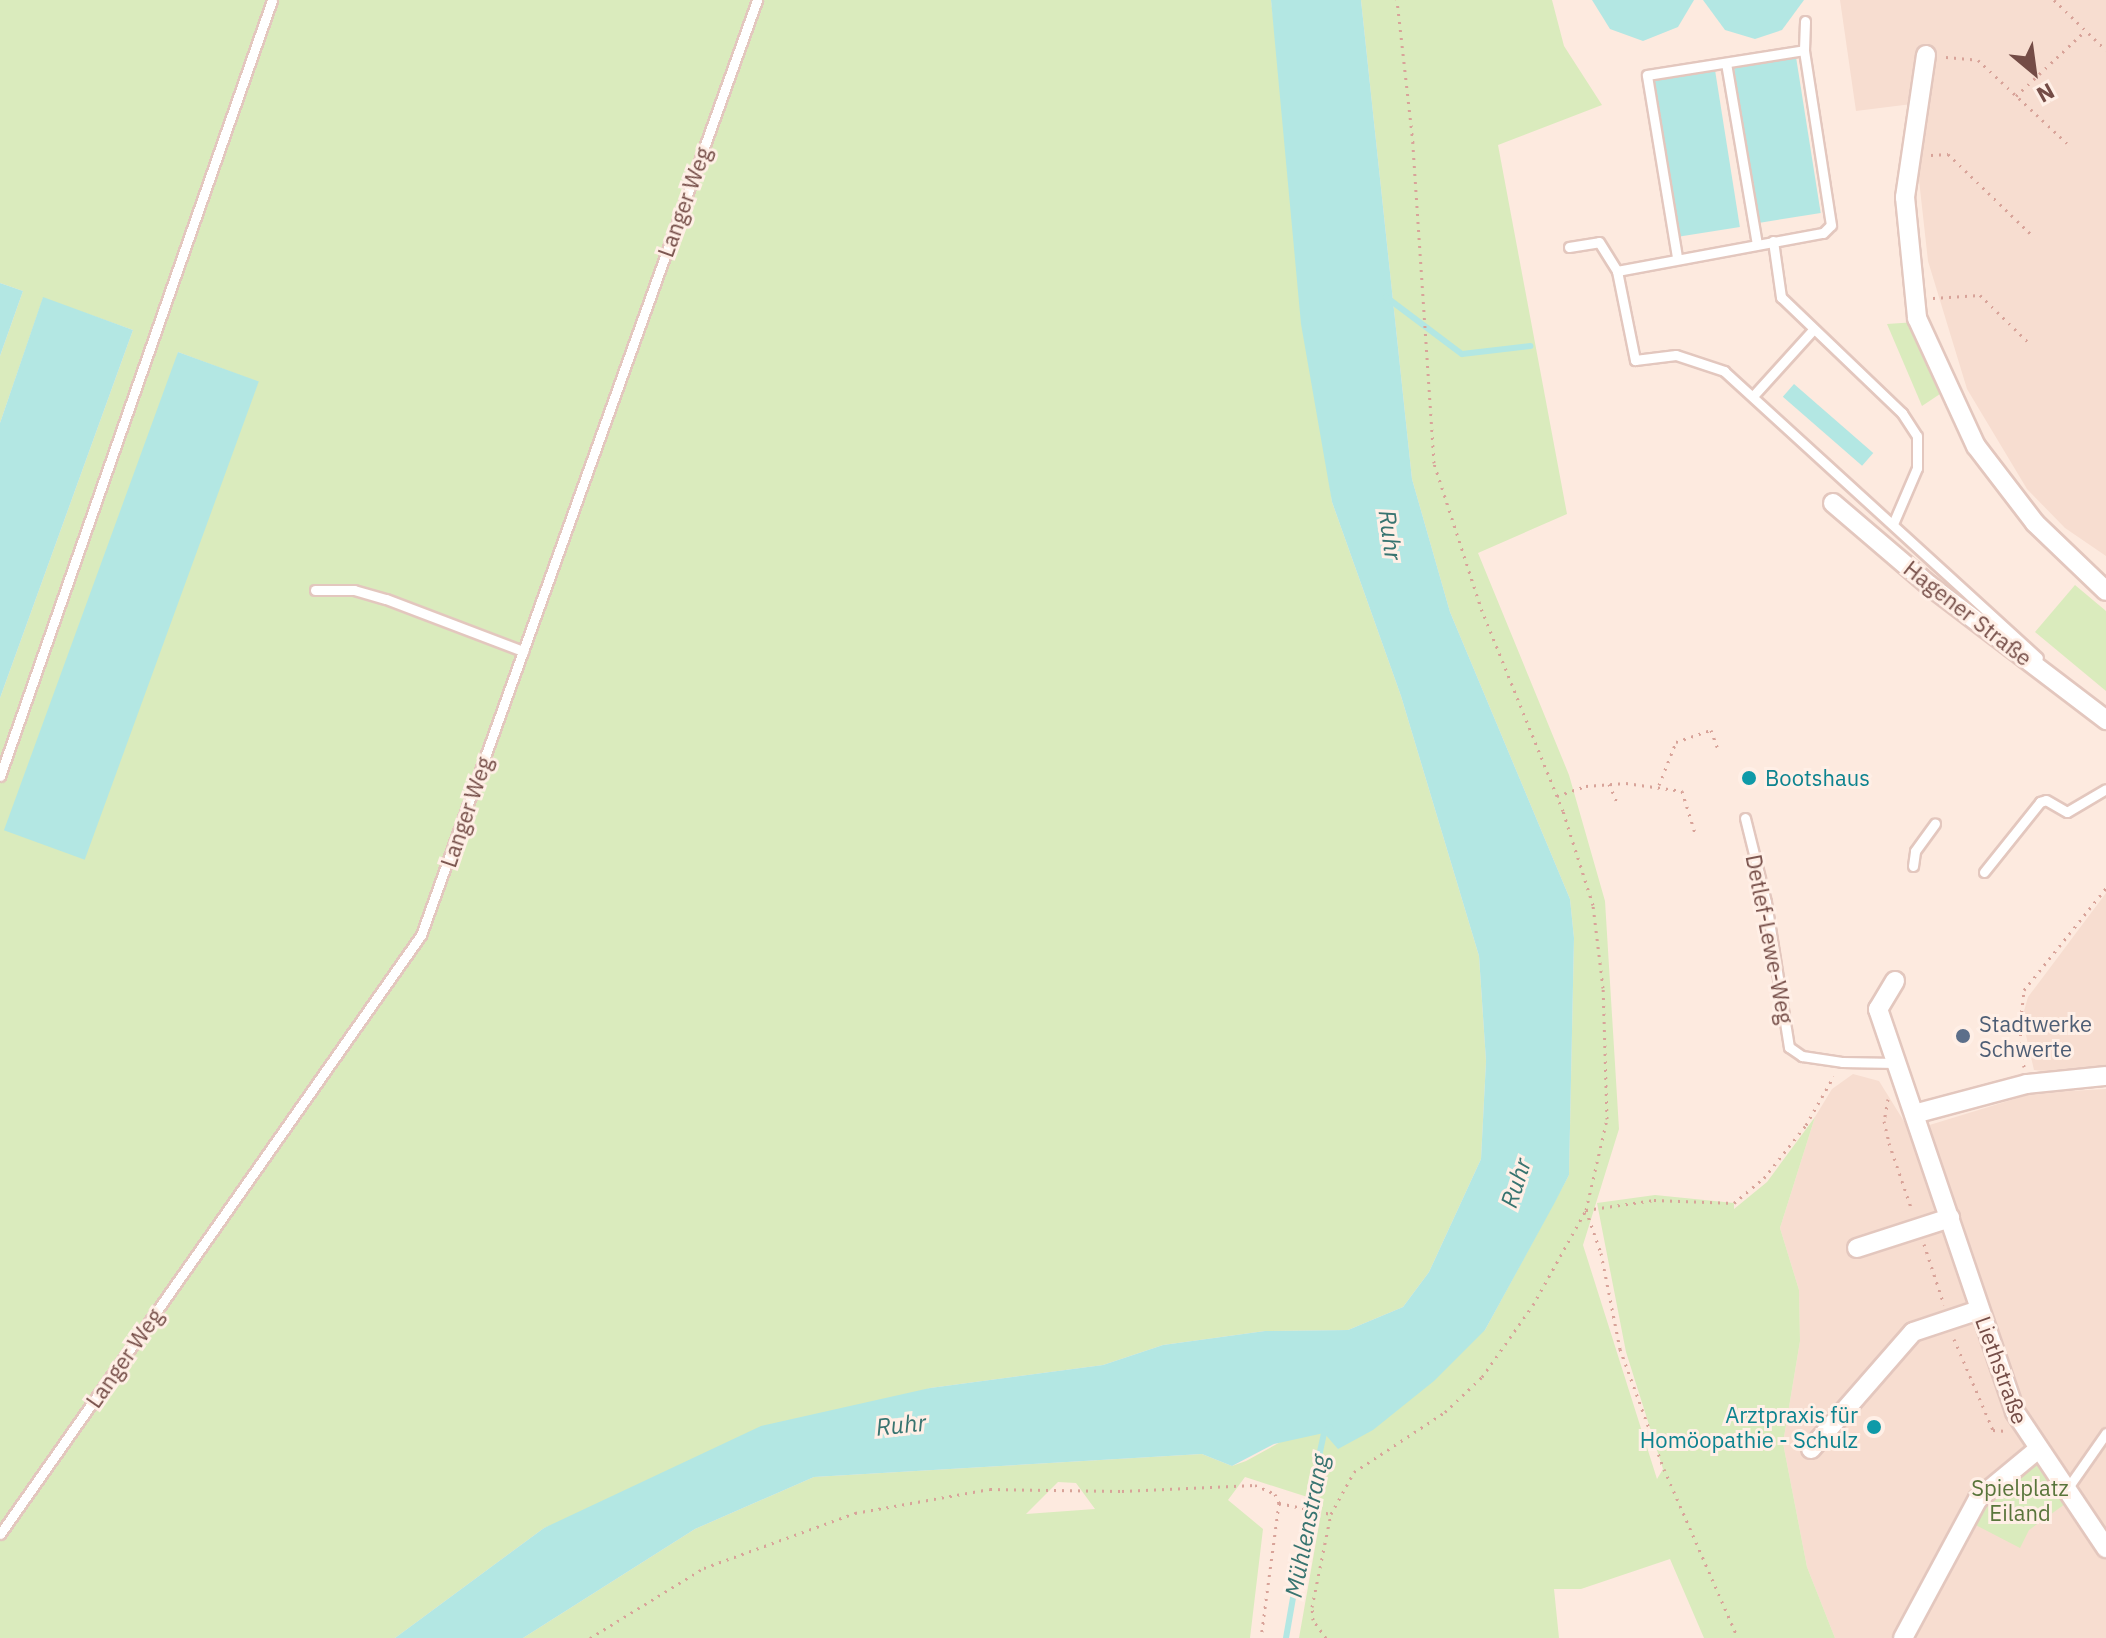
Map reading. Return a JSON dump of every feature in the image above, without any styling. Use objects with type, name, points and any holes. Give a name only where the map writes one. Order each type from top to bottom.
[{"type":"street","points":[[1926,55],[1905,197],[1913,300],[1976,446],[2035,523],[2106,591]]},
{"type":"street","name":"Hagener Straße","points":[[1833,503],[1929,585],[2106,719]]},
{"type":"street","name":"Liethstraße","points":[[1895,981],[1878,1009],[1903,1085],[1921,1112],[1979,1310],[2022,1428],[2106,1548]]},
{"type":"street","points":[[1921,1112],[2027,1084],[2106,1076]]},
{"type":"street","points":[[1857,1248],[1950,1218]]},
{"type":"street","points":[[1811,1449],[1900,1343],[1913,1332],[1979,1310]]},
{"type":"street","points":[[1903,1638],[1978,1499],[2037,1450]]},
{"type":"lane","points":[[0,776],[272,0]]},
{"type":"lane","name":"Langer Weg","points":[[0,1534],[421,935],[757,0]]},
{"type":"lane","points":[[1617,271],[1677,257],[1823,233],[1831,225],[1804,50],[1805,21]]},
{"type":"lane","points":[[1677,257],[1647,75],[1804,50]]},
{"type":"lane","points":[[1726,63],[1757,244]]},
{"type":"lane","points":[[1773,241],[1781,297],[1812,331],[1902,413],[1917,436],[1917,468],[1893,524]]},
{"type":"lane","points":[[1569,247],[1599,242],[1617,271],[1635,360],[1676,355],[1724,371],[2106,719]]},
{"type":"lane","points":[[1753,396],[1812,331]]},
{"type":"lane","points":[[315,590],[354,590],[386,599],[523,651]]},
{"type":"lane","points":[[1984,872],[2040,802],[2046,800],[2067,812],[2106,789]]},
{"type":"lane","name":"Detlef-Lewe-Weg","points":[[1745,818],[1769,916],[1789,1047],[1802,1056],[1842,1062],[1896,1063]]},
{"type":"lane","points":[[1913,866],[1915,851],[1935,823]]},
{"type":"lane","points":[[2065,1492],[2106,1433]]},
{"type":"path","points":[[1326,1638],[1313,1620],[1312,1607],[1331,1514],[1354,1472],[1445,1412],[1482,1377],[1533,1305],[1586,1210],[1607,1119],[1601,960],[1593,905],[1557,796],[1442,496],[1423,333],[1413,143],[1397,0]]},
{"type":"path","points":[[2054,0],[2106,50]]},
{"type":"path","points":[[2016,96],[2085,31]]},
{"type":"path","points":[[1926,55],[1978,60],[2071,147]]},
{"type":"path","points":[[1909,156],[1948,154],[2034,237]]},
{"type":"path","points":[[1913,300],[1980,295],[2029,343]]},
{"type":"path","points":[[1659,785],[1676,742],[1711,730],[1719,752]]},
{"type":"path","points":[[1557,796],[1609,784],[1659,785],[1682,791],[1695,833]]},
{"type":"path","points":[[1609,784],[1617,802]]},
{"type":"path","points":[[2027,1084],[2020,1028],[2024,990],[2106,888]]},
{"type":"path","points":[[1586,1210],[1654,1200],[1734,1203],[1764,1178],[1806,1125],[1842,1062]]},
{"type":"path","points":[[1903,1085],[1889,1095],[1884,1121],[1948,1320],[1993,1430],[2022,1428]]},
{"type":"path","points":[[1586,1210],[1601,1253],[1620,1349],[1664,1469],[1738,1638]]},
{"type":"path","points":[[590,1638],[676,1582],[733,1556],[855,1513],[952,1492],[1255,1485],[1275,1494],[1279,1503],[1261,1638]]},
{"type":"path","points":[[1279,1503],[1331,1514]]},
{"type":"shaded area","points":[[1840,0],[2106,0],[2106,556],[2065,528],[2027,489],[1967,389],[1928,261],[1916,153],[1920,103],[1856,111]]},
{"type":"shaded area","points":[[2106,893],[2106,1076],[2034,1070],[2022,1018],[2028,997]]},
{"type":"shaded area","points":[[1853,1074],[1879,1081],[1910,1131],[2034,1093],[2106,1089],[2106,1638],[1835,1638],[1807,1567],[1783,1443],[1800,1341],[1799,1290],[1780,1228],[1815,1117],[1832,1089]]},
{"type":"green space","points":[[0,0],[1271,0],[1332,502],[1401,696],[1479,956],[1486,1061],[1481,1159],[1429,1272],[1403,1307],[1348,1330],[1265,1331],[1163,1345],[1103,1365],[930,1388],[544,1528],[395,1638],[0,1638],[0,698],[133,330],[43,298],[0,423],[0,356],[23,291],[0,283]],"holes":[[[178,352],[258,382],[83,859]]]},
{"type":"green space","points":[[1361,0],[1552,0],[1564,46],[1602,105],[1498,145],[1567,514],[1478,553],[1569,775],[1605,901],[1619,1129],[1583,1245],[1657,1479],[1663,1469],[1626,1352],[1597,1203],[1655,1195],[1734,1203],[1734,1209],[1767,1182],[1815,1117],[1780,1228],[1799,1290],[1800,1341],[1783,1443],[1807,1567],[1835,1638],[1704,1638],[1670,1559],[1581,1589],[1554,1589],[1559,1638],[1299,1638],[1323,1502],[1245,1477],[1228,1500],[1263,1529],[1250,1638],[523,1638],[695,1529],[814,1477],[1202,1454],[1232,1466],[1485,1330],[1569,1175],[1574,938],[1570,899],[1450,612],[1412,479]],"holes":[[[1058,1482],[1076,1483],[1095,1509],[1026,1514]]]},
{"type":"green space","points":[[1916,322],[1943,392],[1922,406],[1887,324]]},
{"type":"green space","points":[[2075,585],[2106,611],[2106,691],[2035,632]]},
{"type":"green space","name":"Spielplatz Eiland","points":[[2032,1454],[2065,1504],[2029,1530],[2020,1548],[1966,1520]]},
{"type":"water","name":"Ruhr","points":[[1271,0],[1361,0],[1412,479],[1450,612],[1570,899],[1574,938],[1569,1175],[1554,1204],[1485,1330],[1434,1381],[1373,1430],[1338,1449],[1324,1433],[1274,1444],[1232,1466],[1202,1454],[814,1477],[695,1529],[523,1638],[395,1638],[544,1528],[761,1426],[930,1388],[1103,1365],[1163,1345],[1265,1331],[1348,1330],[1403,1307],[1429,1272],[1481,1159],[1486,1061],[1479,956],[1401,696],[1332,502],[1301,324]]},
{"type":"water","points":[[1592,0],[1694,0],[1678,27],[1643,41],[1610,29]]},
{"type":"water","points":[[1703,0],[1804,0],[1782,30],[1755,39],[1725,30]]},
{"type":"water","points":[[1796,57],[1821,213],[1758,223],[1734,67]]},
{"type":"water","points":[[1715,70],[1740,227],[1677,237],[1652,80]]},
{"type":"water","points":[[0,283],[23,291],[0,356]]},
{"type":"water","points":[[43,297],[133,330],[0,698],[0,423]]},
{"type":"water","points":[[178,352],[259,381],[85,860],[4,830]]},
{"type":"water","points":[[1794,384],[1873,453],[1862,466],[1783,397]]},
{"type":"waterway","points":[[1386,297],[1462,354],[1531,346]]},
{"type":"waterway","name":"Mühlenstrang","points":[[1286,1638],[1312,1489],[1324,1433],[1330,1428]]},
{"type":"place","name":"Bootshaus","points":[[1749,778]]},
{"type":"place","name":"Stadtwerke Schwerte","points":[[1963,1036]]},
{"type":"place","name":"Arztpraxis für Homöopathie - Schulz","points":[[1874,1427]]}]
